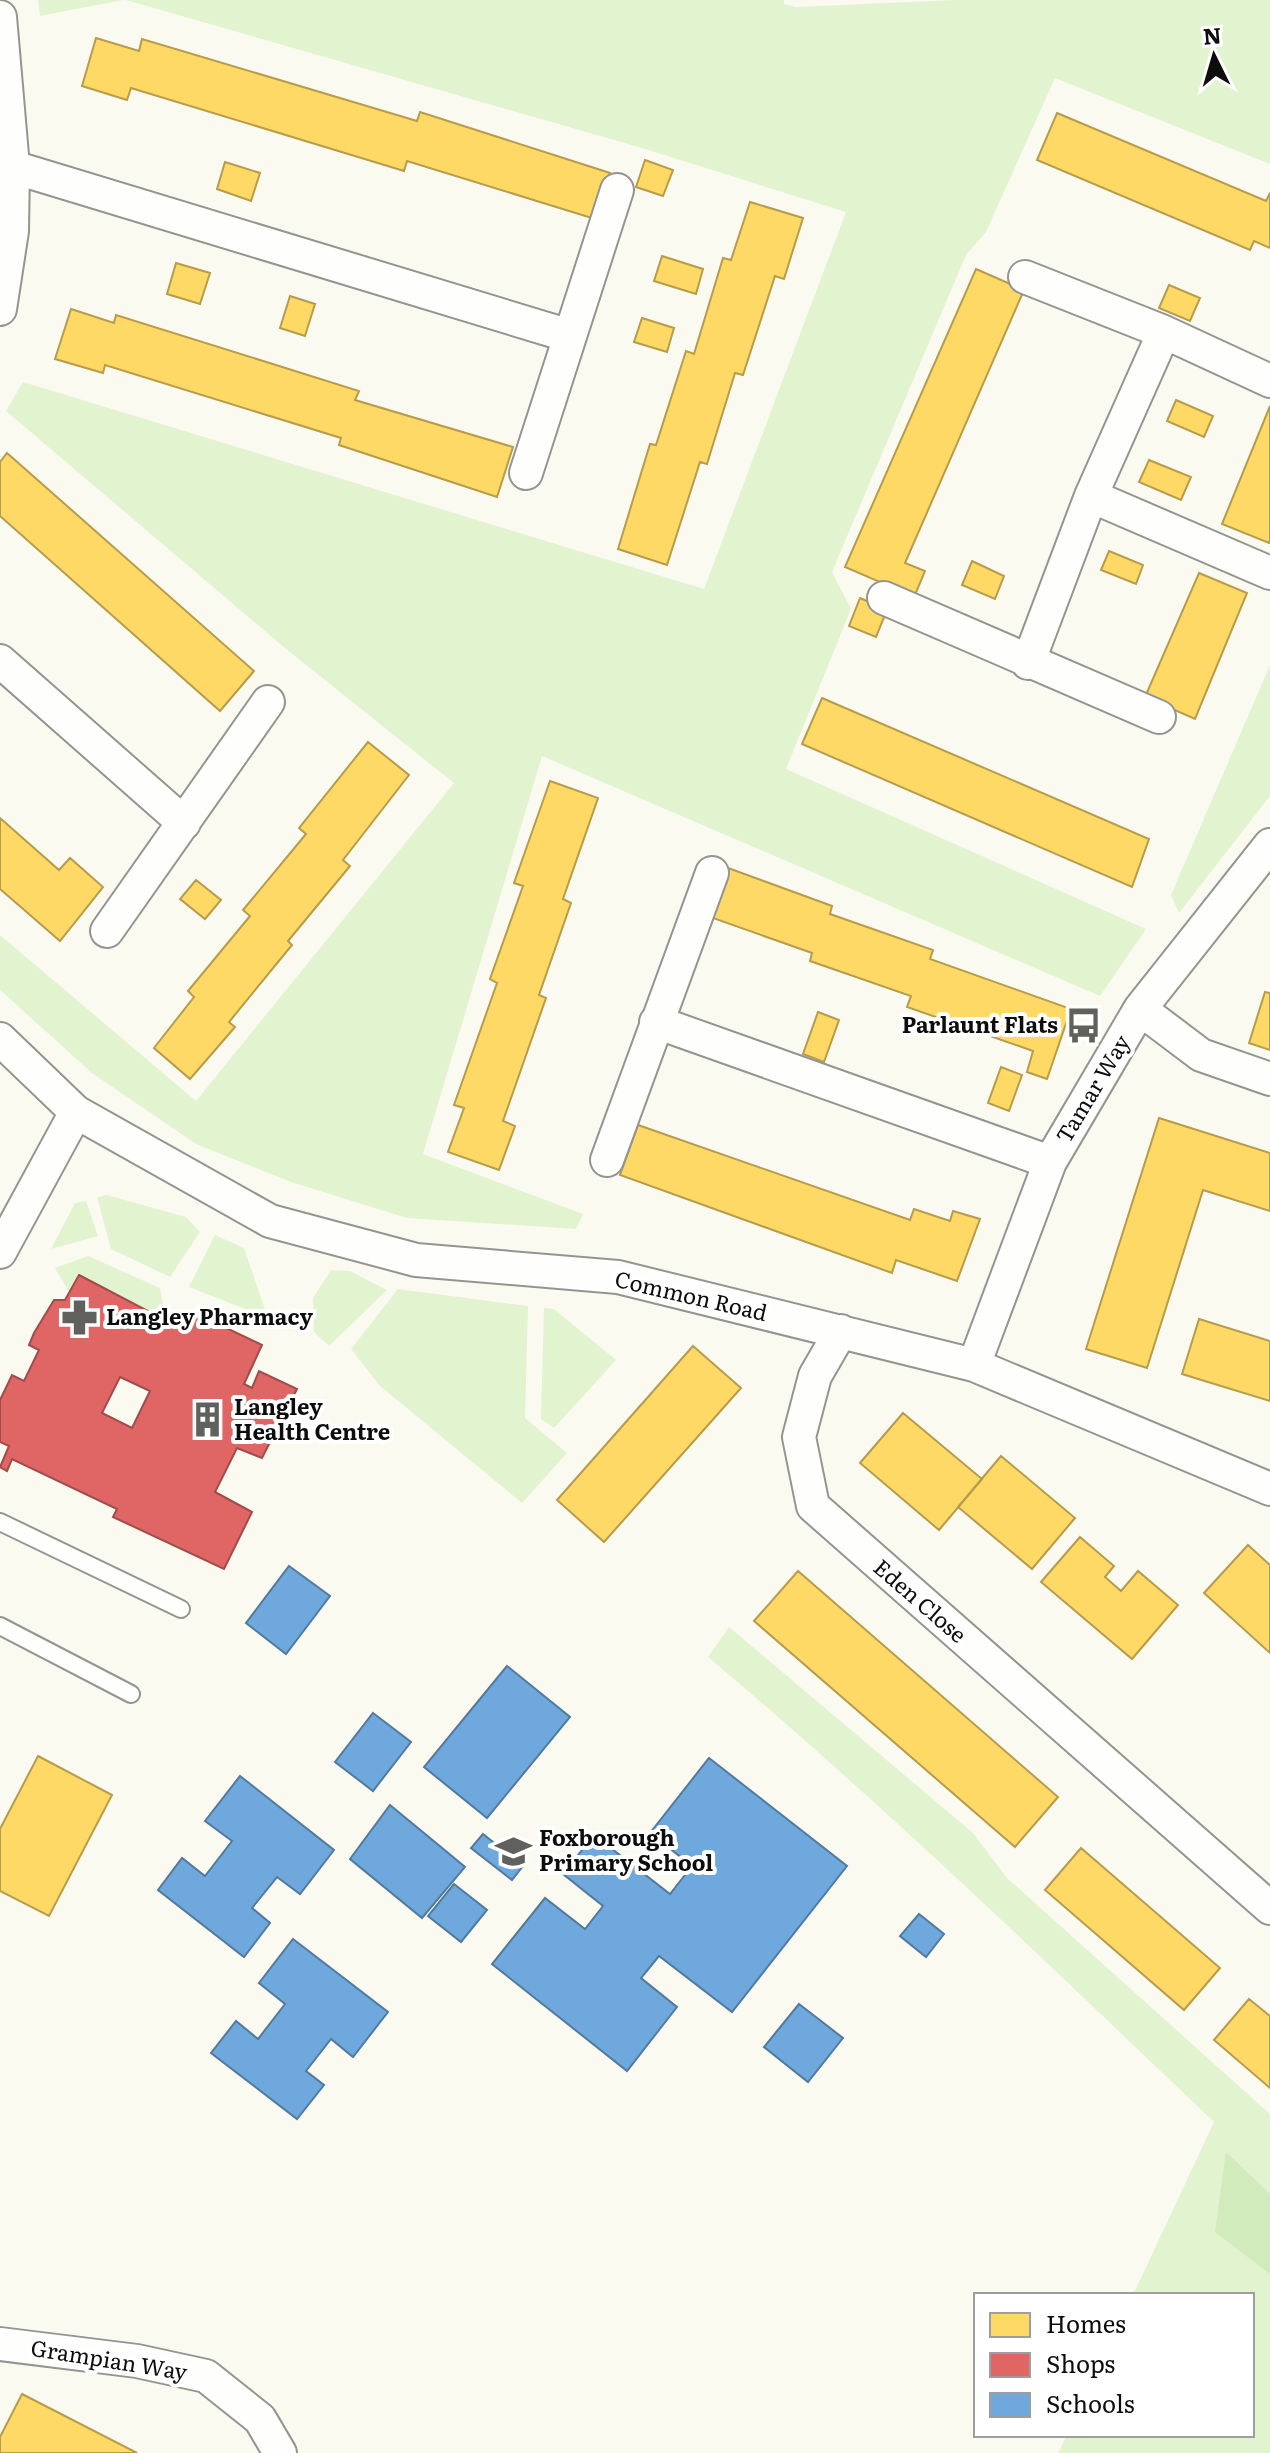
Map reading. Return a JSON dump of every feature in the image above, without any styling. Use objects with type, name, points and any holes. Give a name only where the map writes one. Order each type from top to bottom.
[{"type":"street","points":[[0,17],[13,167],[0,309]]},
{"type":"street","points":[[13,167],[570,336]]},
{"type":"street","points":[[526,473],[617,190]]},
{"type":"street","points":[[1025,277],[1164,332],[1270,381]]},
{"type":"street","points":[[1028,663],[1091,496],[1164,332]]},
{"type":"street","points":[[1091,496],[1270,573]]},
{"type":"street","points":[[884,598],[1028,663],[1159,717]]},
{"type":"street","points":[[0,661],[184,823]]},
{"type":"street","points":[[107,931],[268,702]]},
{"type":"street","name":"Tamar Way","points":[[974,1365],[1050,1162],[1140,1009],[1270,845]]},
{"type":"street","points":[[607,1160],[712,873]]},
{"type":"street","points":[[1140,1009],[1201,1055],[1270,1079]]},
{"type":"street","points":[[656,1022],[1050,1162]]},
{"type":"street","name":"Common Road","points":[[0,1039],[76,1112],[270,1221],[416,1260],[618,1277],[974,1365],[1270,1489]]},
{"type":"street","points":[[0,1252],[76,1112]]},
{"type":"street","name":"Eden Close","points":[[841,1331],[815,1376],[799,1437],[813,1506],[1270,1908]]},
{"type":"street","name":"Grampian Way","points":[[0,2344],[137,2361],[206,2376],[260,2419],[280,2453]]},
{"type":"lane","points":[[0,1522],[181,1609]]},
{"type":"lane","points":[[0,1626],[131,1694]]},
{"type":"green space","points":[[38,0],[123,0],[40,16]]},
{"type":"green space","points":[[126,0],[784,0],[784,4],[796,7],[955,0],[1270,0],[1270,164],[1055,78],[986,232],[966,255],[832,572],[851,609],[786,769],[1146,929],[1100,996],[542,756],[423,1154],[583,1214],[576,1229],[407,1218],[291,1182],[196,1144],[92,1073],[0,990],[0,935],[196,1101],[454,783],[286,649],[6,411],[23,382],[704,589],[846,212],[642,148]]},
{"type":"green space","points":[[1270,665],[1270,796],[1179,913],[1171,895]]},
{"type":"green space","points":[[107,1195],[186,1217],[200,1232],[170,1277],[111,1249],[97,1197]]},
{"type":"green space","points":[[86,1201],[98,1236],[51,1249],[75,1203]]},
{"type":"green space","points":[[215,1235],[244,1248],[268,1318],[189,1287]]},
{"type":"green space","points":[[88,1256],[160,1288],[166,1322],[79,1275],[69,1292],[55,1268]]},
{"type":"green space","points":[[331,1270],[350,1271],[387,1290],[329,1346],[314,1332],[313,1298]]},
{"type":"green space","points":[[398,1289],[528,1306],[525,1418],[567,1453],[522,1503],[380,1386],[351,1349]]},
{"type":"green space","points":[[544,1308],[554,1309],[616,1360],[554,1428],[541,1419]]},
{"type":"green space","points":[[729,1627],[973,1833],[1007,1878],[1270,2114],[1270,2453],[1058,2453],[1066,2437],[1254,2437],[1254,2293],[1134,2293],[1214,2122],[901,1827],[708,1657]]},
{"type":"green space","points":[[1226,2152],[1270,2194],[1270,2274],[1215,2232]]},
{"type":"building: Homes","points":[[96,38],[139,51],[142,39],[417,121],[420,112],[610,173],[595,219],[407,161],[404,171],[131,88],[127,100],[82,86]]},
{"type":"building: Homes","points":[[1057,113],[1266,201],[1270,193],[1270,248],[1254,241],[1250,250],[1037,160]]},
{"type":"building: Homes","points":[[645,160],[673,170],[663,196],[636,187]]},
{"type":"building: Homes","points":[[225,162],[260,173],[251,201],[217,189]]},
{"type":"building: Homes","points":[[750,202],[803,218],[784,279],[775,276],[743,375],[735,373],[707,464],[700,462],[667,565],[618,549],[650,444],[656,445],[686,351],[694,354],[723,258],[731,260]]},
{"type":"building: Homes","points":[[662,256],[703,269],[696,294],[654,281]]},
{"type":"building: Homes","points":[[176,263],[210,273],[200,304],[167,294]]},
{"type":"building: Homes","points":[[976,269],[1024,290],[905,563],[925,571],[912,602],[894,588],[845,567]]},
{"type":"building: Homes","points":[[1169,285],[1200,298],[1190,321],[1159,308]]},
{"type":"building: Homes","points":[[290,296],[315,304],[305,336],[280,328]]},
{"type":"building: Homes","points":[[71,309],[114,323],[116,315],[359,391],[355,400],[513,447],[497,497],[339,445],[341,438],[105,365],[103,373],[55,359]]},
{"type":"building: Homes","points":[[642,318],[674,328],[667,352],[634,342]]},
{"type":"building: Homes","points":[[1176,400],[1213,416],[1204,437],[1167,421]]},
{"type":"building: Homes","points":[[1270,406],[1270,540],[1269,543],[1222,524]]},
{"type":"building: Homes","points":[[7,453],[254,671],[220,711],[0,516],[0,462]]},
{"type":"building: Homes","points":[[1149,460],[1191,477],[1181,500],[1139,482]]},
{"type":"building: Homes","points":[[1109,551],[1143,565],[1136,584],[1101,570]]},
{"type":"building: Homes","points":[[972,561],[1004,576],[995,599],[962,585]]},
{"type":"building: Homes","points":[[1199,573],[1247,593],[1195,719],[1145,697]]},
{"type":"building: Homes","points":[[860,598],[887,610],[876,637],[849,626]]},
{"type":"building: Homes","points":[[822,698],[1149,839],[1132,887],[802,744]]},
{"type":"building: Homes","points":[[368,742],[409,775],[343,860],[350,866],[288,941],[292,945],[229,1022],[235,1027],[190,1079],[154,1048],[194,997],[188,991],[250,916],[243,910],[306,834],[299,828]]},
{"type":"building: Homes","points":[[550,781],[598,798],[563,899],[571,903],[539,995],[546,998],[503,1121],[515,1126],[499,1170],[448,1152],[464,1108],[454,1105],[497,983],[490,979],[523,886],[514,883]]},
{"type":"building: Homes","points":[[0,818],[59,870],[70,858],[103,887],[60,941],[0,889]]},
{"type":"building: Homes","points":[[728,868],[832,906],[830,914],[933,950],[930,959],[1071,1009],[1047,1079],[1027,1072],[1033,1051],[907,1007],[911,996],[810,961],[812,953],[710,917]]},
{"type":"building: Homes","points":[[196,880],[221,900],[205,919],[180,899]]},
{"type":"building: Homes","points":[[1265,992],[1270,993],[1270,1050],[1249,1043]]},
{"type":"building: Homes","points":[[818,1012],[839,1020],[824,1062],[803,1054]]},
{"type":"building: Homes","points":[[1001,1067],[1022,1075],[1009,1111],[988,1103]]},
{"type":"building: Homes","points":[[1159,1118],[1270,1153],[1270,1211],[1203,1190],[1147,1368],[1086,1349]]},
{"type":"building: Homes","points":[[638,1125],[910,1220],[914,1209],[950,1221],[953,1211],[980,1219],[957,1281],[896,1260],[892,1273],[620,1175]]},
{"type":"building: Homes","points":[[1199,1319],[1270,1341],[1270,1401],[1182,1374]]},
{"type":"building: Homes","points":[[693,1346],[741,1388],[604,1542],[557,1500]]},
{"type":"building: Homes","points":[[903,1413],[982,1479],[939,1530],[860,1463]]},
{"type":"building: Homes","points":[[1001,1456],[1075,1518],[1032,1569],[958,1507]]},
{"type":"building: Homes","points":[[1080,1537],[1114,1566],[1105,1577],[1121,1591],[1138,1571],[1178,1605],[1132,1659],[1041,1582]]},
{"type":"building: Homes","points":[[1248,1545],[1270,1565],[1270,1653],[1204,1593]]},
{"type":"building: Homes","points":[[798,1571],[1058,1797],[1015,1847],[754,1621]]},
{"type":"building: Homes","points":[[38,1756],[112,1795],[49,1916],[0,1891],[0,1829]]},
{"type":"building: Homes","points":[[1081,1848],[1220,1968],[1184,2010],[1045,1890]]},
{"type":"building: Homes","points":[[1249,1999],[1270,2016],[1270,2088],[1214,2040]]},
{"type":"building: Homes","points":[[22,2394],[137,2453],[0,2453],[0,2437]]},
{"type":"building: Shops","name":"Langley Health Centre","points":[[79,1275],[182,1329],[191,1311],[262,1345],[244,1384],[252,1388],[259,1371],[297,1389],[262,1458],[237,1448],[215,1492],[252,1512],[224,1569],[113,1517],[117,1509],[12,1459],[7,1471],[0,1467],[9,1446],[0,1442],[0,1400],[12,1375],[24,1381],[39,1350],[29,1345],[34,1333],[54,1300],[65,1300]],"holes":[[[120,1377],[150,1391],[132,1428],[102,1413]]]},
{"type":"building: Schools","points":[[289,1566],[330,1596],[286,1654],[246,1623]]},
{"type":"building: Schools","points":[[507,1666],[570,1717],[487,1818],[424,1767]]},
{"type":"building: Schools","points":[[373,1713],[411,1742],[373,1791],[335,1762]]},
{"type":"building: Schools","points":[[709,1758],[847,1866],[732,2012],[659,1956],[641,1978],[677,2007],[627,2071],[492,1964],[545,1898],[585,1929],[603,1906],[563,1874],[594,1835],[670,1894],[692,1866],[650,1833]]},
{"type":"building: Schools","points":[[240,1776],[334,1850],[300,1894],[277,1877],[252,1908],[270,1923],[244,1957],[158,1890],[182,1858],[205,1876],[232,1841],[205,1821]]},
{"type":"building: Schools","points":[[390,1805],[465,1867],[422,1918],[350,1859]]},
{"type":"building: Schools","points":[[483,1834],[523,1866],[512,1880],[471,1848]]},
{"type":"building: Schools","points":[[454,1884],[487,1910],[461,1942],[428,1916]]},
{"type":"building: Schools","points":[[919,1914],[944,1934],[926,1957],[900,1936]]},
{"type":"building: Schools","points":[[293,1939],[388,2012],[353,2057],[331,2039],[306,2071],[324,2085],[297,2119],[211,2053],[236,2021],[258,2039],[285,2004],[259,1983]]},
{"type":"building: Schools","points":[[799,2004],[843,2038],[808,2082],[764,2047]]},
{"type":"place","name":"Parlaunt Flats","points":[[1084,1025]]},
{"type":"place","name":"Langley Pharmacy","points":[[80,1317]]},
{"type":"place","name":"Langley Health Centre","points":[[208,1420]]},
{"type":"place","name":"Foxborough Primary School","points":[[513,1851]]}]
